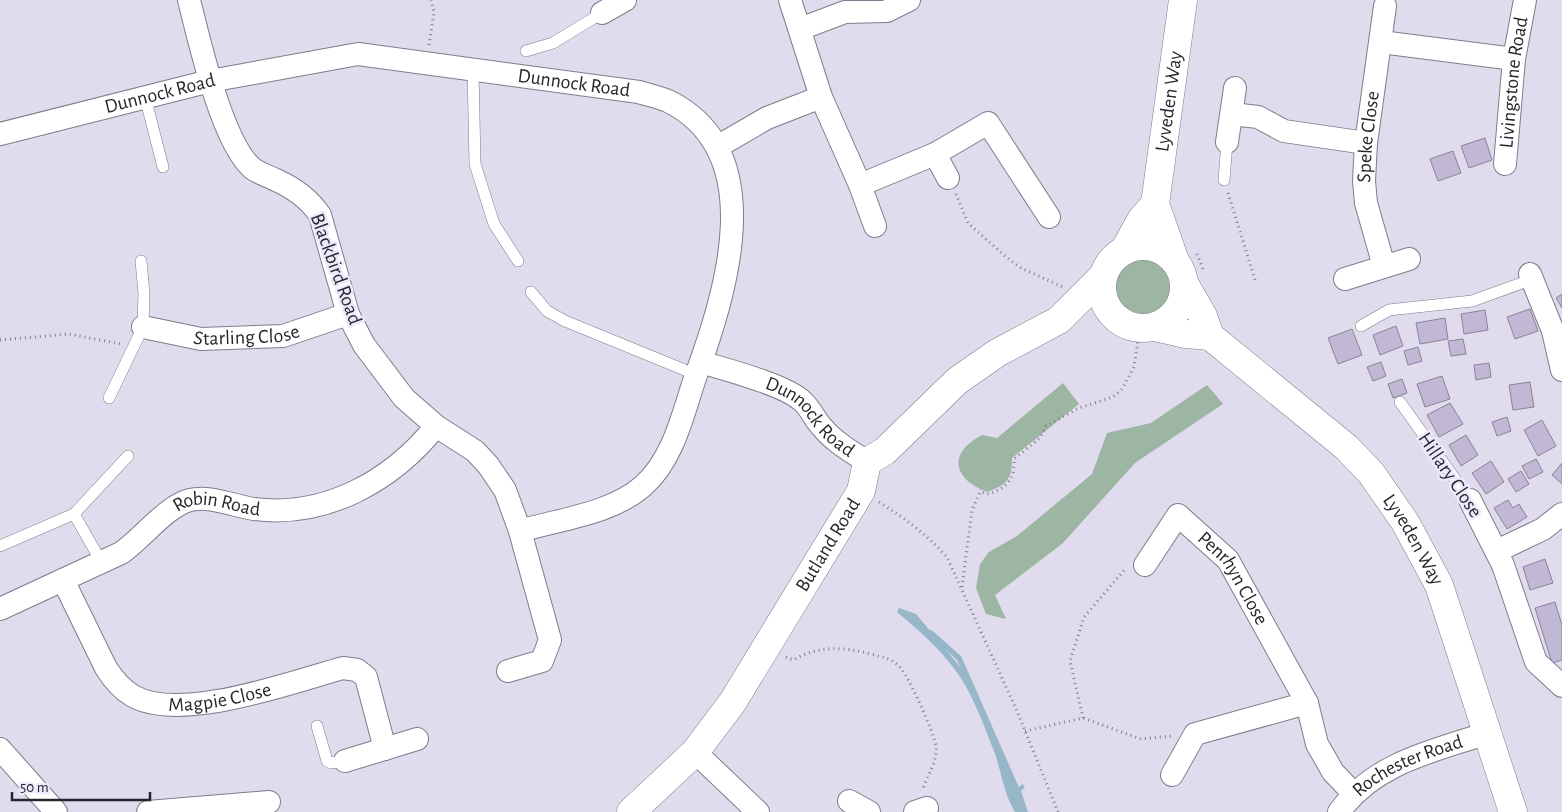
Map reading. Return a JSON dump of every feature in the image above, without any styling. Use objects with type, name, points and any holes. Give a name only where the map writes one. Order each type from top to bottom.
[{"type":"street","name":"Blackbird Road","points":[[189,0],[210,81],[240,155],[252,169],[299,193],[313,206],[320,216],[348,314],[364,345],[391,384],[410,404],[436,426],[475,451],[497,476],[505,490],[520,531],[550,640],[542,661],[508,671]]},
{"type":"street","points":[[602,14],[624,0]]},
{"type":"street","points":[[790,0],[821,97],[860,185],[875,226]]},
{"type":"street","points":[[800,29],[845,12],[888,11],[909,0]]},
{"type":"street","name":"Lyveden Way","points":[[1183,0],[1155,204],[1179,272],[1202,316],[1210,336],[1346,447],[1371,473],[1392,501],[1420,546],[1439,585],[1513,812]]},
{"type":"street","name":"Livingstone Road","points":[[1505,164],[1514,59],[1525,0]]},
{"type":"street","name":"Speke Close","points":[[1384,266],[1366,204],[1364,181],[1366,143],[1385,3]]},
{"type":"street","points":[[1381,42],[1514,59]]},
{"type":"street","name":"Dunnock Road","points":[[0,134],[210,81],[358,54],[646,94],[668,101],[697,121],[717,147],[728,175],[733,209],[731,242],[712,328],[699,368],[784,390],[800,399],[810,408],[821,426],[833,438],[867,462]]},
{"type":"street","points":[[1227,142],[1234,88]]},
{"type":"street","points":[[717,147],[767,118],[821,97]]},
{"type":"street","points":[[1232,114],[1258,117],[1284,131],[1366,143]]},
{"type":"street","points":[[860,185],[935,154],[988,123],[1050,217]]},
{"type":"street","points":[[935,154],[948,178]]},
{"type":"street","points":[[1124,250],[1141,220],[1155,204]]},
{"type":"street","points":[[867,462],[885,451],[957,381],[997,353],[1059,320],[1103,276],[1113,258],[1124,250],[1136,246],[1149,246],[1162,250],[1179,272],[1180,306],[1172,317],[1139,332]]},
{"type":"street","points":[[1344,279],[1409,259]]},
{"type":"street","points":[[1103,276],[1102,294],[1106,307],[1114,317],[1139,332]]},
{"type":"street","points":[[1531,276],[1553,331],[1562,370]]},
{"type":"street","name":"Starling Close","points":[[139,337],[201,339],[283,336],[348,314]]},
{"type":"street","points":[[1059,320],[1088,320],[1139,332],[1210,336]]},
{"type":"street","points":[[520,531],[616,504],[643,486],[663,465],[699,368]]},
{"type":"street","name":"Robin Road","points":[[0,609],[102,563],[135,543],[168,513],[188,501],[208,500],[276,511],[319,504],[364,489],[405,461],[436,426]]},
{"type":"street","name":"Butland Road","points":[[631,812],[695,752],[732,703],[861,491],[867,462]]},
{"type":"street","name":"Hillary Close","points":[[1470,500],[1497,551],[1536,662],[1562,686]]},
{"type":"street","points":[[1497,551],[1543,529],[1562,514]]},
{"type":"street","name":"Penrhyn Close","points":[[1145,565],[1178,515],[1228,560],[1307,703],[1317,744],[1334,772],[1353,793]]},
{"type":"street","name":"Magpie Close","points":[[62,580],[106,668],[115,682],[134,696],[163,703],[202,704],[343,668],[357,670],[366,678],[385,749]]},
{"type":"street","points":[[1172,776],[1195,734],[1307,703]]},
{"type":"street","name":"Rochester Road","points":[[1339,812],[1353,793],[1374,776],[1395,765],[1488,733]]},
{"type":"street","points":[[345,761],[417,739]]},
{"type":"street","points":[[0,749],[56,812]]},
{"type":"street","points":[[695,752],[758,812]]},
{"type":"street","points":[[849,801],[869,812]]},
{"type":"street","points":[[148,812],[269,802]]},
{"type":"lane","points":[[526,51],[553,43],[602,14]]},
{"type":"lane","points":[[473,69],[475,164],[494,224],[518,262]]},
{"type":"lane","points":[[145,97],[163,167]]},
{"type":"lane","points":[[1224,180],[1227,142]]},
{"type":"lane","points":[[109,398],[139,337],[144,294],[141,261]]},
{"type":"lane","points":[[1361,326],[1389,310],[1472,300],[1531,276]]},
{"type":"lane","points":[[531,292],[547,310],[565,321],[699,368]]},
{"type":"lane","name":"Hillary Close","points":[[1400,402],[1470,500]]},
{"type":"lane","points":[[0,546],[74,514],[128,456]]},
{"type":"lane","points":[[74,514],[102,563]]},
{"type":"lane","points":[[317,726],[327,761],[331,763],[345,761]]},
{"type":"path","points":[[426,63],[434,12],[431,0]]},
{"type":"path","points":[[948,178],[968,223],[1021,268],[1070,291]]},
{"type":"path","points":[[1224,180],[1256,283]]},
{"type":"path","points":[[962,587],[972,510],[980,492],[989,494],[1010,483],[1014,472],[1014,459],[1040,438],[1046,426],[1078,408],[1113,397],[1122,389],[1134,367],[1139,332]]},
{"type":"path","points":[[0,340],[69,334],[139,337]]},
{"type":"path","points":[[861,491],[906,519],[929,537],[947,557],[1025,731],[1058,812]]},
{"type":"path","points":[[1083,718],[1070,661],[1084,617],[1125,568],[1145,565]]},
{"type":"path","points":[[766,650],[794,660],[806,652],[827,648],[845,648],[889,659],[898,665],[909,680],[936,746],[934,762],[923,790],[921,810]]},
{"type":"path","points":[[1025,731],[1083,718],[1140,739],[1195,734]]},
{"type":"green space","points":[[1143,256],[1159,261],[1164,265],[1168,270],[1173,286],[1168,302],[1164,307],[1159,311],[1143,316],[1127,311],[1122,307],[1118,302],[1113,286],[1118,270],[1122,265],[1127,261]]},
{"type":"green space","points":[[1063,383],[1079,404],[1012,458],[1011,471],[1004,484],[987,492],[967,480],[961,473],[959,465],[959,458],[963,450],[982,435],[997,438]]},
{"type":"green space","points":[[1207,385],[1223,404],[1135,463],[1063,543],[995,595],[1006,619],[986,614],[976,588],[980,564],[989,552],[1017,536],[1092,474],[1107,433],[1151,423]]},
{"type":"water","points":[[899,608],[916,614],[957,663],[969,681],[1012,781],[1018,788],[1022,784],[1025,787],[1021,791],[1028,812],[1015,812],[1011,805],[994,751],[971,696],[959,675],[933,644],[897,612]]},
{"type":"building","points":[[1485,138],[1492,160],[1469,168],[1461,146]]},
{"type":"building","points":[[1453,151],[1461,173],[1438,181],[1430,159]]},
{"type":"building","points":[[1562,294],[1562,308],[1556,298]]},
{"type":"building","points":[[1530,309],[1538,331],[1515,339],[1507,317]]},
{"type":"building","points":[[1485,310],[1488,330],[1464,334],[1461,314]]},
{"type":"building","points":[[1445,318],[1448,339],[1420,344],[1416,323]]},
{"type":"building","points":[[1396,326],[1403,346],[1380,355],[1373,335]]},
{"type":"building","points":[[1352,329],[1362,355],[1338,364],[1328,338]]},
{"type":"building","points":[[1463,339],[1466,354],[1451,356],[1448,341]]},
{"type":"building","points":[[1418,347],[1422,361],[1408,365],[1404,351]]},
{"type":"building","points":[[1381,362],[1386,376],[1373,381],[1367,367]]},
{"type":"building","points":[[1489,363],[1491,377],[1476,380],[1474,365]]},
{"type":"building","points":[[1442,376],[1450,399],[1425,407],[1417,384]]},
{"type":"building","points":[[1402,379],[1407,393],[1393,398],[1388,384]]},
{"type":"building","points":[[1530,382],[1534,407],[1513,410],[1509,385]]},
{"type":"building","points":[[1450,403],[1463,424],[1439,437],[1427,415]]},
{"type":"building","points":[[1507,417],[1511,431],[1497,436],[1492,422]]},
{"type":"building","points":[[1542,420],[1556,446],[1538,456],[1524,430]]},
{"type":"building","points":[[1466,435],[1478,455],[1461,466],[1449,445]]},
{"type":"building","points":[[1536,459],[1543,472],[1529,479],[1522,466]]},
{"type":"building","points":[[1491,461],[1504,482],[1486,494],[1472,473]]},
{"type":"building","points":[[1562,463],[1562,484],[1552,475]]},
{"type":"building","points":[[1521,471],[1529,484],[1516,492],[1508,479]]},
{"type":"building","points":[[1508,500],[1513,508],[1519,504],[1527,517],[1507,529],[1494,508]]},
{"type":"building","points":[[1545,559],[1553,583],[1530,590],[1523,567]]},
{"type":"building","points":[[1555,602],[1562,625],[1562,660],[1552,663],[1535,608]]},
{"type":"waterway","points":[[931,633],[959,658],[1018,792]]}]
